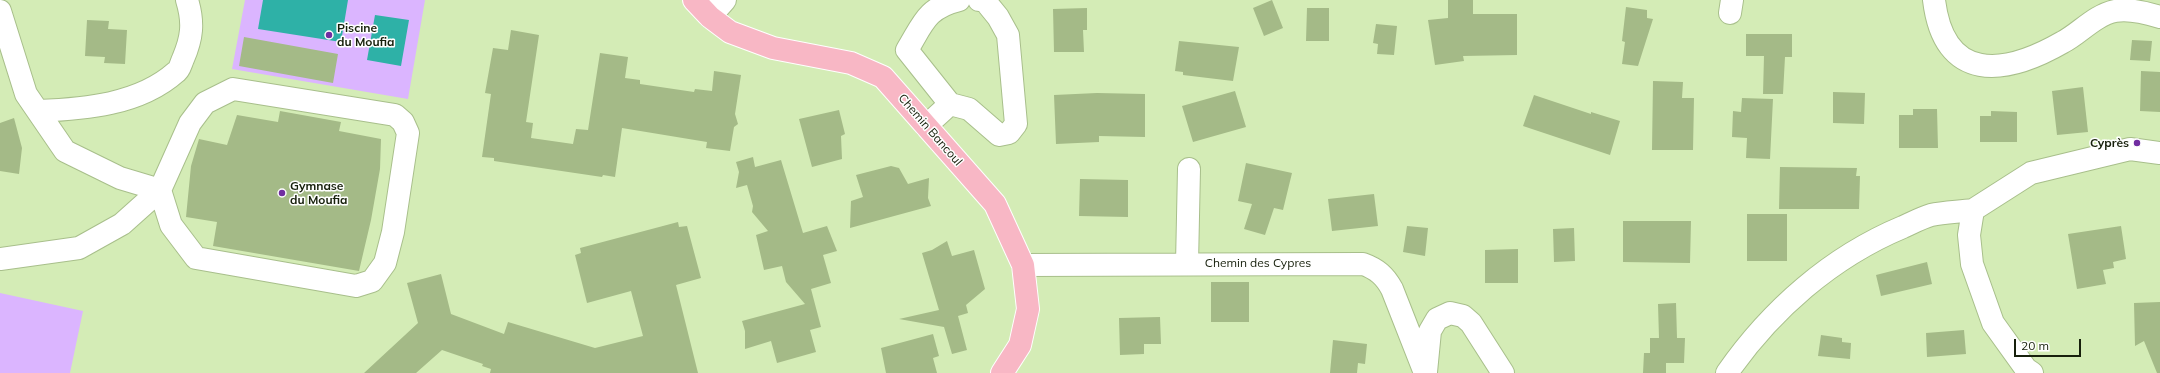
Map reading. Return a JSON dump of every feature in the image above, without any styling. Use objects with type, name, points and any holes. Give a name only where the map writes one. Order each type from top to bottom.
[{"type":"main road","name":"Chemin Bancoul","points":[[694,0],[710,17],[730,32],[773,48],[851,62],[883,77],[995,204],[1022,265],[1028,309],[1020,345],[1002,373]]},
{"type":"street","points":[[38,111],[86,109],[143,93],[178,72],[191,41],[192,15],[187,0]]},
{"type":"street","points":[[710,17],[725,0]]},
{"type":"street","points":[[959,0],[944,4],[928,15],[907,50],[950,104],[969,109],[999,135],[1009,133],[1016,124],[1008,35],[998,17],[985,1],[979,0]]},
{"type":"street","points":[[1934,0],[1943,36],[1959,57],[1977,66],[2000,66],[2028,58],[2063,42],[2097,10],[2131,10],[2160,17]]},
{"type":"street","points":[[0,11],[26,94],[65,151],[120,178],[160,190]]},
{"type":"street","points":[[0,259],[79,248],[122,224],[160,190],[190,123],[205,103],[233,89],[395,115],[403,122],[408,133],[393,232],[386,263],[372,281],[356,286],[196,258],[171,225],[160,190]]},
{"type":"street","points":[[926,126],[950,104]]},
{"type":"street","points":[[1727,373],[1747,346],[1796,294],[1835,264],[1877,238],[1930,216],[1973,210],[2031,172],[2130,149],[2160,153]]},
{"type":"street","points":[[1187,264],[1189,170]]},
{"type":"street","points":[[1973,210],[1969,235],[1972,264],[1993,323],[2026,369],[2032,373]]},
{"type":"street","name":"Chemin des Cypres","points":[[1022,265],[1363,264],[1376,269],[1386,278],[1392,289],[1425,373]]},
{"type":"street","name":"Chemin des Cypres","points":[[1425,373],[1430,331],[1437,319],[1450,313],[1463,316],[1471,324],[1503,373]]},
{"type":"shaded area","name":"Piscine du Moufia","points":[[245,0],[425,0],[408,99],[232,69]]},
{"type":"shaded area","points":[[0,293],[83,311],[70,373],[0,373]]},
{"type":"water","points":[[263,0],[348,0],[341,42],[258,29]]},
{"type":"water","points":[[375,15],[409,20],[401,66],[367,60]]},
{"type":"building","points":[[1272,0],[1283,28],[1264,36],[1253,8]]},
{"type":"building","points":[[1448,0],[1473,0],[1473,14],[1517,14],[1517,55],[1463,56],[1464,61],[1435,65],[1428,20],[1448,18]]},
{"type":"building","points":[[1626,7],[1647,10],[1647,18],[1653,19],[1638,66],[1622,64],[1625,42],[1622,41]]},
{"type":"building","points":[[1087,8],[1087,30],[1083,30],[1084,52],[1054,52],[1053,9]]},
{"type":"building","points":[[1307,8],[1329,8],[1329,41],[1306,41]]},
{"type":"building","points":[[87,20],[109,21],[108,29],[127,30],[125,64],[104,63],[105,57],[85,56]]},
{"type":"building","points":[[1376,24],[1397,26],[1394,55],[1377,54],[1378,44],[1373,43]]},
{"type":"building","points":[[511,30],[539,35],[526,122],[533,123],[531,138],[573,144],[576,129],[588,130],[600,53],[628,57],[625,78],[640,80],[640,84],[694,92],[695,89],[712,91],[714,71],[741,75],[735,114],[738,124],[734,127],[730,151],[706,148],[707,142],[622,128],[615,177],[603,175],[602,177],[494,161],[494,158],[482,157],[491,94],[485,93],[493,48],[508,50]]},
{"type":"building","points":[[1746,34],[1792,34],[1792,57],[1785,57],[1783,94],[1763,94],[1764,56],[1746,56]]},
{"type":"building","points":[[244,37],[338,54],[333,83],[239,66]]},
{"type":"building","points":[[2132,40],[2152,41],[2150,61],[2130,60]]},
{"type":"building","points":[[1179,41],[1239,47],[1233,81],[1183,75],[1183,72],[1175,71]]},
{"type":"building","points":[[2141,71],[2160,72],[2160,112],[2140,111]]},
{"type":"building","points":[[1653,81],[1683,82],[1682,98],[1694,98],[1693,150],[1652,150]]},
{"type":"building","points":[[2083,87],[2088,132],[2057,135],[2052,91]]},
{"type":"building","points":[[1235,91],[1246,127],[1193,142],[1182,106]]},
{"type":"building","points":[[1833,92],[1865,93],[1864,124],[1833,123]]},
{"type":"building","points":[[1097,93],[1145,94],[1145,137],[1099,136],[1099,142],[1056,144],[1054,95]]},
{"type":"building","points":[[1534,95],[1591,114],[1591,112],[1620,121],[1610,155],[1523,126]]},
{"type":"building","points":[[1742,98],[1773,99],[1770,159],[1746,158],[1747,138],[1732,137],[1733,111],[1741,112]]},
{"type":"building","points":[[1913,109],[1937,109],[1938,148],[1899,148],[1899,115],[1913,115]]},
{"type":"building","points":[[839,110],[845,134],[841,136],[842,159],[812,167],[799,119]]},
{"type":"building","name":"Gymnase du Moufia","points":[[280,111],[341,122],[339,131],[381,139],[380,169],[371,220],[359,271],[213,246],[217,222],[186,217],[191,166],[199,139],[227,145],[237,115],[278,122]]},
{"type":"building","points":[[1991,111],[2017,112],[2017,142],[1980,142],[1980,116],[1991,116]]},
{"type":"building","points":[[14,118],[22,148],[19,174],[0,171],[0,123]]},
{"type":"building","points":[[753,157],[755,167],[781,160],[803,233],[827,226],[837,251],[823,255],[831,283],[811,289],[821,327],[810,330],[816,352],[777,363],[771,341],[745,349],[745,331],[742,321],[805,304],[786,282],[782,266],[764,270],[756,235],[768,231],[752,212],[753,206],[747,185],[736,188],[739,172],[736,162]]},
{"type":"building","points":[[1246,163],[1292,173],[1283,210],[1274,208],[1265,235],[1244,229],[1252,204],[1238,201]]},
{"type":"building","points":[[891,166],[899,168],[908,184],[929,178],[928,198],[931,206],[850,228],[851,201],[863,197],[856,175]]},
{"type":"building","points":[[1780,167],[1857,168],[1856,176],[1860,176],[1859,209],[1779,209]]},
{"type":"building","points":[[1080,179],[1128,180],[1128,217],[1079,216]]},
{"type":"building","points":[[1374,194],[1378,226],[1332,231],[1328,199]]},
{"type":"building","points":[[1747,214],[1787,214],[1787,261],[1747,261]]},
{"type":"building","points":[[1623,221],[1691,221],[1690,263],[1623,262]]},
{"type":"building","points":[[678,222],[679,227],[687,226],[701,278],[676,285],[698,373],[490,373],[491,369],[482,366],[483,364],[442,350],[416,373],[364,373],[418,323],[407,283],[441,274],[451,314],[504,334],[508,322],[595,348],[643,336],[631,291],[587,303],[575,255],[581,253],[580,248]]},
{"type":"building","points":[[1407,226],[1428,228],[1425,256],[1403,252]]},
{"type":"building","points":[[2121,226],[2126,259],[2113,262],[2114,268],[2103,270],[2106,284],[2077,289],[2068,234]]},
{"type":"building","points":[[1574,228],[1575,261],[1554,262],[1553,229]]},
{"type":"building","points":[[947,241],[952,256],[974,250],[985,289],[966,305],[968,313],[958,316],[967,350],[952,354],[944,327],[899,319],[939,310],[922,253],[932,250]]},
{"type":"building","points":[[1518,249],[1518,283],[1485,283],[1485,250]]},
{"type":"building","points":[[1927,262],[1932,284],[1881,296],[1876,275]]},
{"type":"building","points":[[1211,282],[1249,282],[1249,322],[1211,322]]},
{"type":"building","points":[[2160,302],[2160,373],[2157,373],[2144,341],[2135,346],[2134,303]]},
{"type":"building","points":[[1676,303],[1677,338],[1685,338],[1684,363],[1666,363],[1666,373],[1643,373],[1644,353],[1650,353],[1650,338],[1659,338],[1658,304]]},
{"type":"building","points":[[1160,317],[1161,344],[1144,344],[1144,354],[1120,355],[1119,318]]},
{"type":"building","points":[[1964,330],[1966,354],[1927,357],[1926,333]]},
{"type":"building","points":[[933,334],[939,356],[933,358],[937,373],[886,373],[881,348]]},
{"type":"building","points":[[1821,335],[1842,338],[1842,342],[1851,343],[1850,359],[1818,356]]},
{"type":"building","points":[[1333,340],[1367,344],[1365,364],[1358,363],[1357,373],[1330,373]]},
{"type":"place","name":"Piscine du Moufia","points":[[329,35]]},
{"type":"place","name":"Cyprès","points":[[2137,143]]},
{"type":"place","name":"Gymnase du Moufia","points":[[282,193]]}]
